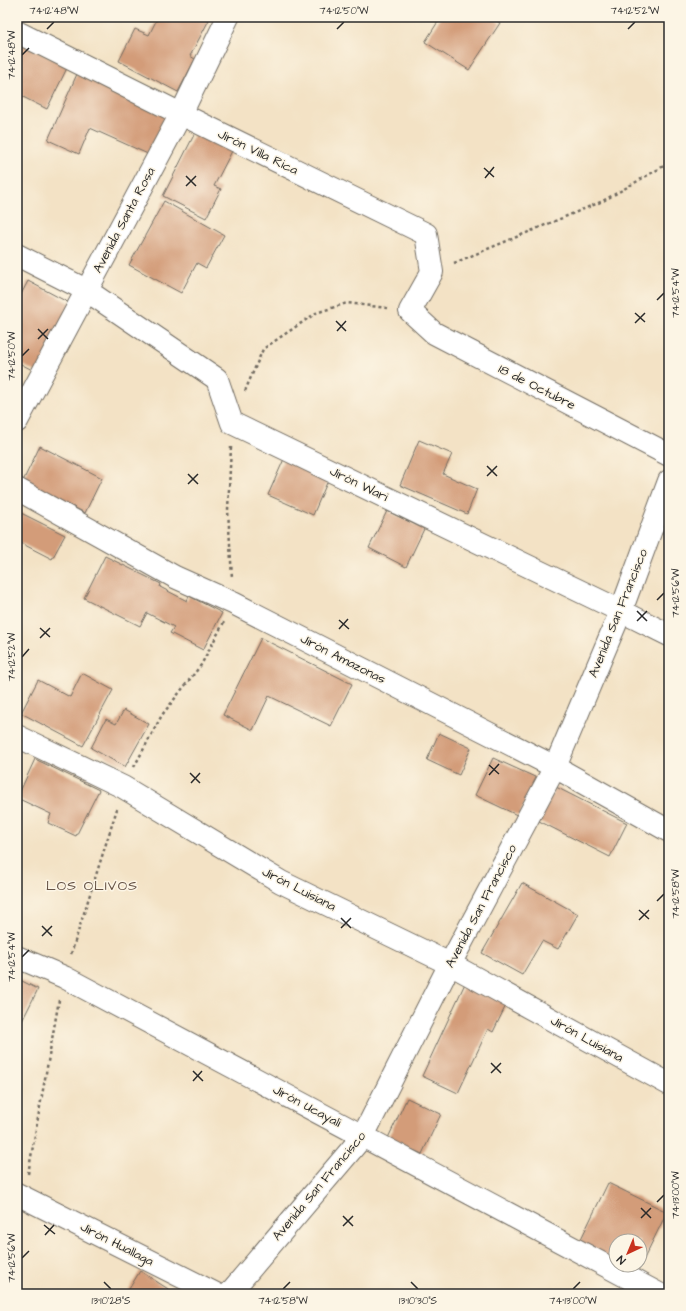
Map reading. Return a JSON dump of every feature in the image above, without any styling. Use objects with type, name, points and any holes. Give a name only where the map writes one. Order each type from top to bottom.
[{"type":"street","name":"Avenida Santa Rosa","points":[[17,421],[181,114],[228,17]]},
{"type":"street","name":"Jirón Villa Rica","points":[[17,32],[426,234],[432,272]]},
{"type":"street","points":[[17,255],[86,290],[216,378],[232,423]]},
{"type":"street","points":[[410,311],[432,272]]},
{"type":"street","name":"18 de Octubre","points":[[410,311],[434,333],[669,455]]},
{"type":"street","name":"Jirón Wari","points":[[232,423],[669,635]]},
{"type":"street","name":"Avenida San Francisco","points":[[229,1294],[363,1136],[450,964],[555,767],[621,611],[669,481]]},
{"type":"street","name":"Jirón Amazonas","points":[[17,489],[175,577],[234,603],[555,767],[669,832]]},
{"type":"street","name":"Jirón Luisiana","points":[[17,736],[123,787],[281,882],[450,964],[669,1084]]},
{"type":"street","name":"Jirón Ucayali","points":[[17,957],[64,977],[659,1294]]},
{"type":"street","name":"Jirón Huallaga","points":[[20,1195],[216,1294]]},
{"type":"path","points":[[432,272],[603,201],[669,163]]},
{"type":"path","points":[[20,1195],[64,977],[123,787],[162,715],[201,665],[234,603],[228,510],[232,423],[263,348],[316,314],[347,303],[410,311]]},
{"type":"building","points":[[158,17],[207,17],[206,19],[209,20],[190,56],[195,59],[178,92],[119,61],[135,29],[149,35]]},
{"type":"building","points":[[441,17],[491,17],[500,23],[469,70],[425,42]]},
{"type":"building","points":[[17,41],[68,66],[47,109],[17,94]]},
{"type":"building","points":[[77,74],[168,115],[150,155],[90,128],[79,154],[48,140]]},
{"type":"building","points":[[195,133],[232,151],[214,186],[221,189],[206,218],[163,196]]},
{"type":"building","points":[[164,201],[224,235],[206,268],[197,263],[181,293],[129,265]]},
{"type":"building","points":[[28,281],[73,305],[38,373],[17,362],[17,302]]},
{"type":"building","points":[[419,440],[452,454],[443,474],[477,489],[467,514],[400,485]]},
{"type":"building","points":[[40,446],[102,478],[85,513],[23,481]]},
{"type":"building","points":[[284,459],[329,478],[313,515],[268,495]]},
{"type":"building","points":[[17,511],[65,535],[52,559],[17,541]]},
{"type":"building","points":[[387,511],[424,529],[406,567],[369,548]]},
{"type":"building","points":[[105,556],[161,584],[160,587],[187,601],[189,596],[222,613],[203,650],[170,633],[174,627],[147,613],[140,626],[84,598]]},
{"type":"building","points":[[261,638],[352,684],[331,726],[269,696],[253,730],[223,715]]},
{"type":"building","points":[[82,673],[113,690],[83,746],[21,713],[38,680],[70,697]]},
{"type":"building","points":[[124,710],[149,724],[125,767],[91,748],[106,719],[116,724]]},
{"type":"building","points":[[439,733],[471,748],[459,775],[427,760]]},
{"type":"building","points":[[493,758],[537,778],[519,816],[475,795]]},
{"type":"building","points":[[35,759],[99,790],[76,836],[48,823],[51,814],[17,798]]},
{"type":"building","points":[[556,787],[627,823],[610,857],[539,821]]},
{"type":"building","points":[[522,883],[578,914],[558,949],[542,941],[522,975],[482,953]]},
{"type":"building","points":[[468,977],[510,997],[493,1032],[488,1029],[458,1093],[422,1076]]},
{"type":"building","points":[[18,979],[38,989],[17,1031],[17,981]]},
{"type":"building","points":[[407,1098],[441,1114],[422,1154],[388,1138]]},
{"type":"building","points":[[608,1183],[667,1212],[648,1251],[648,1233],[608,1233],[608,1257],[579,1243]]},
{"type":"building","points":[[140,1271],[176,1294],[126,1294]]},
{"type":"district","name":"LOS OLIVOS","points":[[92,886]]}]
